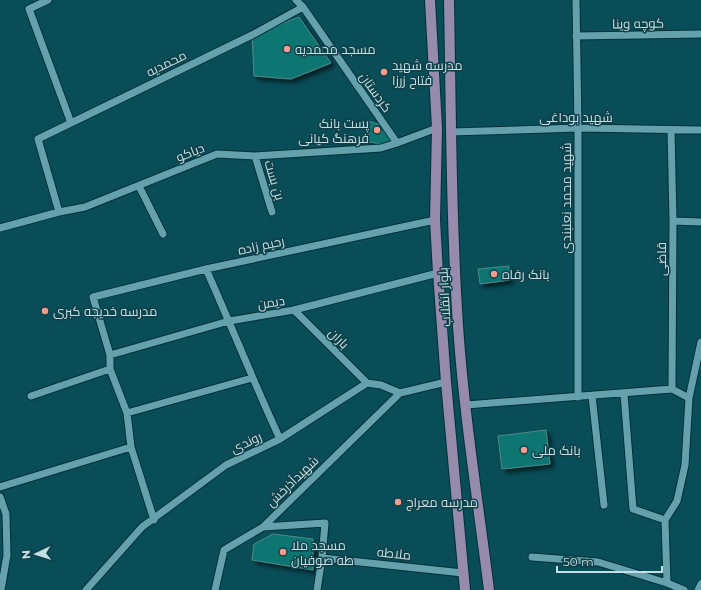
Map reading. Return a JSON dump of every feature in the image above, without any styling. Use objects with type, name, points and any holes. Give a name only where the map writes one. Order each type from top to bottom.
[{"type":"main road","name":"بلوار انقلاب","points":[[430,0],[437,128],[435,220],[438,274],[446,382],[465,590]]},
{"type":"main road","name":"بلوار انقلاب","points":[[450,0],[451,175],[458,326],[466,405],[489,590]]},
{"type":"street","points":[[48,0],[29,8],[71,123]]},
{"type":"street","name":"کردستان","points":[[296,0],[303,7],[396,143]]},
{"type":"street","name":"شهید محمد نعلبندی","points":[[576,0],[578,128],[578,396]]},
{"type":"street","name":"محمدیه","points":[[59,212],[38,139],[252,35],[303,7]]},
{"type":"street","name":"کوچه وینا","points":[[576,36],[701,34]]},
{"type":"street","points":[[396,143],[437,128]]},
{"type":"street","name":"شهید بوداغی","points":[[451,132],[578,128],[701,130]]},
{"type":"street","name":"قاضی","points":[[671,130],[673,221],[672,389]]},
{"type":"street","name":"دیاکو","points":[[0,228],[59,212],[85,207],[217,154],[255,156],[381,148],[396,143]]},
{"type":"street","name":"بن بست","points":[[255,156],[272,212]]},
{"type":"street","points":[[139,186],[163,234]]},
{"type":"street","name":"رحیم زاده","points":[[110,355],[93,297],[206,269],[435,220]]},
{"type":"street","points":[[673,221],[701,222]]},
{"type":"street","points":[[206,269],[230,321],[252,378],[280,439]]},
{"type":"street","name":"دیمن","points":[[110,355],[230,321],[294,310],[438,274]]},
{"type":"street","name":"باران","points":[[294,310],[367,382]]},
{"type":"street","points":[[667,583],[665,520],[677,501],[685,465],[689,398],[701,342]]},
{"type":"street","points":[[110,355],[110,369],[127,413],[131,447],[154,520]]},
{"type":"street","points":[[32,396],[110,369]]},
{"type":"street","points":[[127,413],[252,378]]},
{"type":"street","points":[[367,382],[381,385],[400,393],[446,382]]},
{"type":"street","name":"روندی","points":[[86,590],[142,527],[154,520],[226,465],[280,439],[367,382]]},
{"type":"street","points":[[466,405],[624,394],[672,389],[689,398]]},
{"type":"street","name":"شهیدآذرخش","points":[[215,590],[224,550],[263,527],[400,393]]},
{"type":"street","points":[[624,394],[633,509],[665,520]]},
{"type":"street","points":[[592,396],[604,505]]},
{"type":"street","points":[[0,487],[131,447]]},
{"type":"street","points":[[0,498],[6,514],[6,555],[1,590]]},
{"type":"street","points":[[263,527],[325,523],[317,590]]},
{"type":"street","points":[[532,557],[598,562],[667,583],[684,590]]},
{"type":"street","name":"ملاطه","points":[[322,558],[463,573]]},
{"type":"street","points":[[698,590],[701,584]]},
{"type":"building","name":"مسجد محمدیه","points":[[299,17],[331,63],[291,79],[254,76],[252,35]]},
{"type":"building","name":"پست بانک فرهنگ کیانی","points":[[368,121],[381,125],[391,141],[382,144],[369,142]]},
{"type":"building","name":"بانک رفاه","points":[[509,266],[510,280],[480,284],[478,269]]},
{"type":"building","name":"بانک ملی","points":[[546,430],[550,464],[502,469],[498,436]]},
{"type":"building","name":"مسجد ملا طه صوفیان","points":[[273,534],[313,539],[313,570],[252,560],[254,544]]},
{"type":"place","name":"مسجد محمدیه","points":[[287,49]]},
{"type":"place","name":"مدرسه شهید فتاح زرزا","points":[[384,72]]},
{"type":"place","name":"پست بانک فرهنگ کیانی","points":[[377,130]]},
{"type":"place","name":"بانک رفاه","points":[[494,274]]},
{"type":"place","name":"مدرسه خدیجه کبری","points":[[45,311]]},
{"type":"place","name":"بانک ملی","points":[[524,450]]},
{"type":"place","name":"مدرسه معراج","points":[[398,502]]},
{"type":"place","name":"مسجد ملا طه صوفیان","points":[[283,552]]}]
